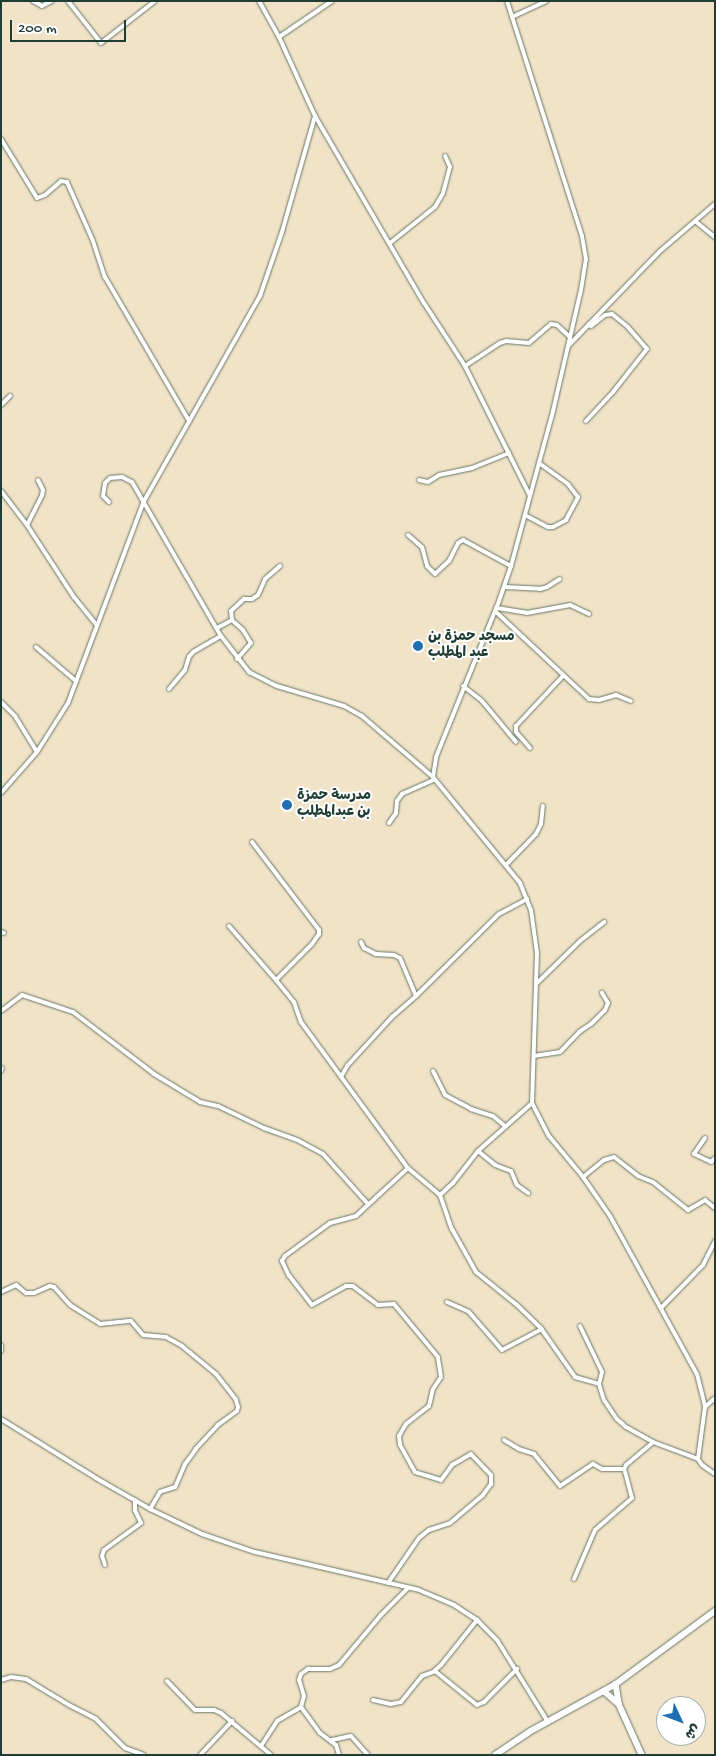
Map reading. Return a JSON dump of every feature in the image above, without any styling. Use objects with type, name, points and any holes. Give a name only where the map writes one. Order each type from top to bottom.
[{"type":"street","points":[[33,1],[42,6],[52,1]]},
{"type":"street","points":[[68,1],[101,43],[155,1]]},
{"type":"street","points":[[258,1],[279,38],[315,116],[465,366],[530,496]]},
{"type":"street","points":[[279,38],[332,1]]},
{"type":"street","points":[[433,778],[436,757],[463,686],[505,587],[568,347],[586,259],[582,236],[507,1]]},
{"type":"street","points":[[512,17],[547,1]]},
{"type":"street","points":[[1,793],[37,752],[58,720],[76,681],[144,501],[260,296],[282,232],[315,116]]},
{"type":"street","points":[[1,139],[37,198],[41,198],[61,181],[67,182],[93,241],[105,277],[189,421]]},
{"type":"street","points":[[390,243],[435,207],[443,193],[450,167],[446,156]]},
{"type":"street","points":[[568,347],[660,252],[715,204]]},
{"type":"street","points":[[695,221],[715,237]]},
{"type":"street","points":[[586,421],[614,392],[647,349],[644,343],[615,315],[607,314],[591,326],[589,324]]},
{"type":"street","points":[[465,366],[500,343],[529,343],[550,324],[557,325],[570,337]]},
{"type":"street","points":[[1,405],[10,396]]},
{"type":"street","points":[[419,480],[428,482],[440,476],[472,468],[509,453]]},
{"type":"street","points":[[525,515],[548,527],[553,527],[566,520],[578,497],[568,484],[539,463]]},
{"type":"street","points":[[109,502],[103,496],[105,483],[116,476],[132,482],[174,558],[221,636],[249,672],[264,681],[354,710],[433,778],[520,883],[527,899],[535,930],[537,983],[532,1103],[549,1136],[583,1177],[610,1216],[697,1374],[705,1407],[698,1459]]},
{"type":"street","points":[[27,525],[42,495],[43,490],[38,480]]},
{"type":"street","points":[[1,491],[27,525],[74,597],[97,625]]},
{"type":"street","points":[[408,535],[422,547],[426,566],[434,574],[449,561],[458,543],[463,540],[511,566]]},
{"type":"street","points":[[232,620],[233,608],[244,598],[252,599],[258,595],[266,579],[280,566]]},
{"type":"street","points":[[505,587],[547,587],[560,579]]},
{"type":"street","points":[[496,609],[527,613],[570,605],[589,614]]},
{"type":"street","points":[[496,609],[563,676],[589,699],[599,700],[616,695],[631,701]]},
{"type":"street","points":[[217,628],[232,620]]},
{"type":"street","points":[[232,620],[243,630],[251,644],[237,659]]},
{"type":"street","points":[[169,689],[185,670],[189,657],[193,652],[221,636]]},
{"type":"street","points":[[36,647],[76,681]]},
{"type":"street","points":[[530,748],[517,734],[516,726],[563,676]]},
{"type":"street","points":[[463,686],[482,701],[516,742]]},
{"type":"street","points":[[1,702],[15,716],[37,752]]},
{"type":"street","points":[[389,823],[396,813],[397,800],[402,794],[433,778]]},
{"type":"street","points":[[506,865],[536,834],[541,824],[543,806]]},
{"type":"street","points":[[252,842],[319,930],[319,934],[312,944],[276,980]]},
{"type":"street","points":[[341,1077],[347,1066],[378,1031],[500,914],[527,899]]},
{"type":"street","points":[[537,983],[580,941],[604,922]]},
{"type":"street","points":[[229,926],[294,1002],[301,1022],[408,1168],[440,1195],[452,1229],[476,1272],[517,1305],[542,1329],[575,1377],[599,1384]]},
{"type":"street","points":[[361,942],[364,948],[376,954],[394,955],[400,958],[416,996]]},
{"type":"street","points":[[534,1056],[560,1052],[579,1032],[591,1024],[605,1010],[608,1003],[602,993]]},
{"type":"street","points":[[1,1011],[22,995],[73,1012],[154,1074],[200,1102],[218,1106],[323,1154],[368,1204]]},
{"type":"street","points":[[432,1071],[445,1095],[470,1108],[492,1116],[505,1126]]},
{"type":"street","points":[[440,1195],[453,1183],[478,1151],[532,1103]]},
{"type":"street","points":[[705,1138],[694,1154],[711,1162],[715,1158]]},
{"type":"street","points":[[478,1151],[495,1165],[511,1171],[517,1185],[528,1193]]},
{"type":"street","points":[[583,1177],[604,1160],[614,1157],[618,1158],[635,1174],[653,1182],[688,1210],[705,1200],[715,1208]]},
{"type":"street","points":[[388,1583],[419,1538],[429,1530],[457,1518],[490,1488],[492,1478],[490,1473],[471,1454],[452,1465],[443,1478],[438,1480],[422,1476],[410,1466],[398,1436],[406,1424],[429,1406],[433,1389],[441,1377],[441,1370],[438,1357],[397,1306],[391,1302],[378,1305],[353,1286],[346,1286],[312,1305],[282,1264],[285,1256],[330,1223],[356,1216],[408,1168]]},
{"type":"street","points":[[661,1308],[702,1265],[715,1241]]},
{"type":"street","points":[[1,1292],[16,1286],[26,1293],[34,1293],[50,1286],[54,1287],[70,1306],[100,1324],[131,1321],[143,1335],[166,1337],[182,1346],[216,1374],[236,1400],[237,1410],[218,1425],[196,1449],[185,1464],[175,1487],[160,1492],[150,1509]]},
{"type":"street","points":[[447,1302],[469,1312],[502,1350],[542,1329]]},
{"type":"street","points":[[580,1326],[602,1372],[599,1384],[604,1400],[617,1418],[626,1427],[653,1442],[698,1459],[702,1465],[715,1474]]},
{"type":"street","points":[[1,1345],[1,1352]]},
{"type":"street","points":[[705,1407],[715,1398]]},
{"type":"street","points":[[1,1419],[150,1509],[202,1534],[255,1552],[408,1588],[445,1600],[477,1620],[497,1640],[517,1669],[548,1722]]},
{"type":"street","points":[[504,1440],[519,1449],[534,1454],[560,1486],[593,1464],[602,1469],[624,1468],[633,1457],[653,1442]]},
{"type":"street","points":[[574,1579],[595,1530],[632,1498],[624,1468]]},
{"type":"street","points":[[105,1565],[102,1556],[104,1550],[141,1523],[135,1510],[135,1500]]},
{"type":"street","points":[[339,1755],[332,1740],[320,1733],[302,1707],[304,1696],[299,1680],[301,1674],[308,1669],[330,1669],[339,1665],[381,1615],[408,1588]]},
{"type":"street","points":[[495,1755],[548,1722],[616,1684],[715,1611]]},
{"type":"street","points":[[373,1700],[391,1704],[399,1703],[422,1676],[435,1671],[477,1620]]},
{"type":"street","points":[[435,1671],[477,1705],[484,1702],[517,1669]]},
{"type":"street","points":[[1,1680],[11,1677],[26,1678],[69,1705],[96,1719],[129,1751],[144,1755]]},
{"type":"street","points":[[168,1681],[195,1710],[214,1710],[232,1721],[271,1755]]},
{"type":"street","points":[[616,1684],[619,1704],[642,1755]]},
{"type":"street","points":[[604,1691],[619,1704]]},
{"type":"street","points":[[261,1746],[274,1724],[302,1707]]},
{"type":"street","points":[[200,1755],[232,1721]]},
{"type":"street","points":[[332,1740],[351,1736],[368,1755]]},
{"type":"place","name":"مسجد حمزة بن عبد المطلب","points":[[418,646]]},
{"type":"place","name":"مدرسة حمزة بن عبدالمطلب","points":[[287,805]]}]
